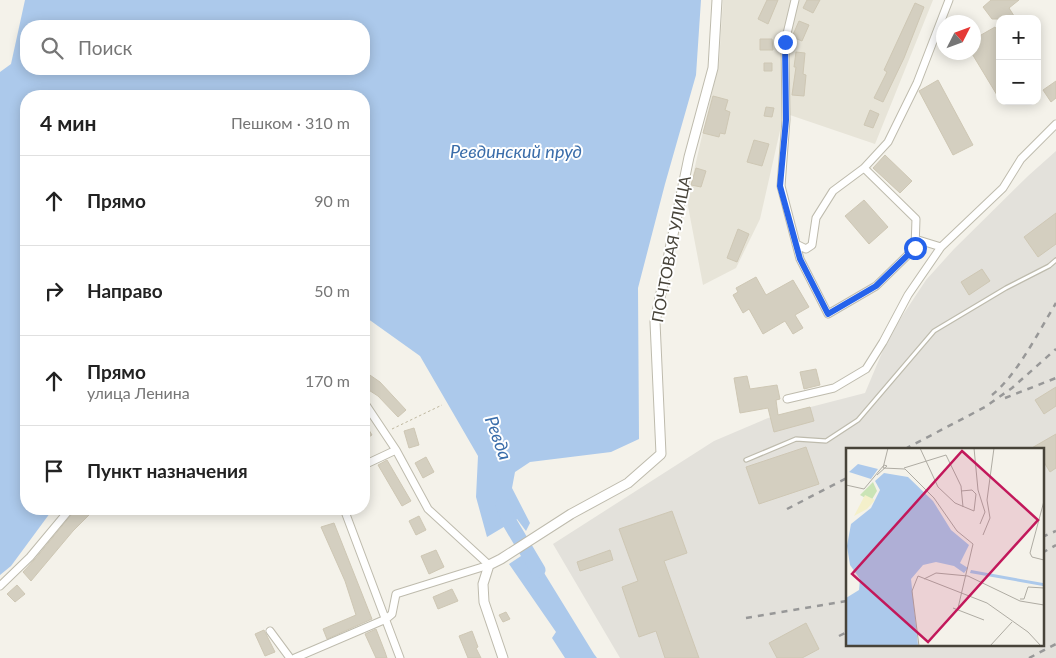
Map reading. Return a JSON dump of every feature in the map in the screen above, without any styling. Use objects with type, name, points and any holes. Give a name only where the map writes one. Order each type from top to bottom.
[{"type":"street","name":"ПОЧТОВАЯ УЛИЦА","points":[[489,565],[571,514],[628,483],[661,454],[655,322],[689,157],[713,68],[717,0]]},
{"type":"street","points":[[795,0],[785,42],[786,120],[780,186],[800,259],[828,314],[876,286],[915,248],[916,219],[864,168]]},
{"type":"street","points":[[796,244],[806,249],[812,245],[816,218],[833,191],[864,168],[888,142],[917,83],[949,0]]},
{"type":"street","points":[[787,399],[834,388],[866,369],[908,295],[941,247],[1003,188],[1021,159],[1056,124]]},
{"type":"street","points":[[916,239],[941,247]]},
{"type":"street","points":[[370,411],[396,450],[428,509],[489,565]]},
{"type":"street","points":[[370,463],[396,450]]},
{"type":"street","points":[[0,586],[30,557],[65,515]]},
{"type":"street","points":[[346,515],[400,658]]},
{"type":"street","points":[[295,658],[386,619],[392,614],[396,594],[489,565]]},
{"type":"street","points":[[489,565],[483,584],[484,602],[503,658]]},
{"type":"street","points":[[270,631],[290,658]]},
{"type":"lane","points":[[746,460],[796,439],[826,440],[858,420],[934,331],[1006,288],[1049,266],[1056,260]]},
{"type":"path","points":[[385,433],[442,405]]},
{"type":"shaded area","points":[[723,0],[933,0],[875,144],[784,113],[760,219],[736,268],[703,285],[687,201],[719,62]]},
{"type":"shaded area","points":[[1056,151],[1056,658],[620,658],[553,544],[714,441],[768,418],[865,393],[889,336],[926,280],[954,249]]},
{"type":"water","name":"Ревдинский пруд","points":[[25,0],[701,0],[696,75],[638,288],[639,439],[611,452],[530,462],[515,472],[512,488],[530,523],[526,531],[517,519],[487,537],[476,497],[478,456],[420,356],[370,320],[370,90],[20,90],[20,515],[49,515],[11,566],[0,575],[0,72],[11,64],[20,23],[20,75],[370,75],[370,20],[21,20]]},
{"type":"water","points":[[530,550],[597,658],[565,658],[552,638],[556,632],[509,564]]},
{"type":"building","points":[[767,0],[778,0],[768,24],[758,19]]},
{"type":"building","points":[[807,0],[820,0],[813,13],[803,8]]},
{"type":"building","points":[[991,0],[1019,0],[1009,8],[1013,15],[996,15],[996,19],[992,19],[983,7]]},
{"type":"building","points":[[915,3],[924,7],[904,58],[883,102],[874,98],[887,72],[884,70]]},
{"type":"building","points":[[799,21],[809,25],[802,41],[792,37]]},
{"type":"building","points":[[995,27],[996,29],[996,93],[976,60],[981,60],[981,35]]},
{"type":"building","points":[[760,39],[772,39],[773,50],[760,50]]},
{"type":"building","points":[[796,52],[805,53],[803,74],[806,75],[804,96],[792,95]]},
{"type":"building","points":[[764,63],[772,63],[772,71],[764,71]]},
{"type":"building","points":[[938,80],[973,145],[953,155],[919,91]]},
{"type":"building","points":[[1056,81],[1056,98],[1051,102],[1043,90]]},
{"type":"building","points":[[713,96],[728,100],[725,110],[730,112],[725,134],[720,133],[719,137],[703,133]]},
{"type":"building","points":[[766,107],[774,108],[772,117],[764,116]]},
{"type":"building","points":[[870,110],[879,114],[873,128],[864,125]]},
{"type":"building","points":[[754,140],[769,144],[762,166],[747,162]]},
{"type":"building","points":[[885,155],[912,181],[900,193],[873,168]]},
{"type":"building","points":[[696,168],[706,171],[701,187],[691,185]]},
{"type":"building","points":[[864,200],[888,227],[869,244],[845,216]]},
{"type":"building","points":[[1056,213],[1056,244],[1038,257],[1024,237]]},
{"type":"building","points":[[738,229],[749,234],[737,262],[727,258]]},
{"type":"building","points":[[982,269],[990,281],[969,295],[961,282]]},
{"type":"building","points":[[756,277],[766,295],[793,280],[809,307],[795,315],[803,328],[793,334],[785,321],[763,334],[749,309],[743,313],[733,295],[738,292],[736,288]]},
{"type":"building","points":[[816,369],[820,385],[804,389],[800,372]]},
{"type":"building","points":[[370,375],[380,382],[406,410],[398,417],[378,396],[370,391]]},
{"type":"building","points":[[747,376],[750,389],[777,385],[780,399],[776,400],[778,415],[810,407],[814,421],[774,432],[768,408],[740,413],[734,378]]},
{"type":"building","points":[[1056,387],[1056,406],[1044,414],[1035,400]]},
{"type":"building","points":[[414,428],[419,445],[409,448],[404,431]]},
{"type":"building","points":[[1056,434],[1056,468],[1050,472],[1044,462],[1044,448],[1032,448]]},
{"type":"building","points":[[806,447],[819,484],[759,504],[746,467]]},
{"type":"building","points":[[426,457],[434,472],[423,478],[415,463]]},
{"type":"building","points":[[387,460],[411,501],[402,506],[378,465]]},
{"type":"building","points":[[672,511],[687,553],[664,561],[699,658],[665,658],[656,631],[639,637],[622,587],[638,581],[619,529]]},
{"type":"building","points":[[71,515],[89,515],[31,581],[23,572]]},
{"type":"building","points":[[419,516],[426,530],[416,535],[409,521]]},
{"type":"building","points":[[334,523],[372,619],[327,639],[323,629],[356,615],[345,581],[321,527]]},
{"type":"building","points":[[436,550],[444,567],[429,574],[421,556]]},
{"type":"building","points":[[610,550],[613,560],[580,571],[577,562]]},
{"type":"building","points":[[17,585],[25,594],[15,602],[7,594]]},
{"type":"building","points":[[452,589],[458,601],[438,609],[433,597]]},
{"type":"building","points":[[506,612],[510,619],[503,622],[499,615]]},
{"type":"building","points":[[806,623],[819,649],[802,658],[777,658],[769,643]]},
{"type":"building","points":[[376,629],[387,658],[376,658],[365,634]]},
{"type":"building","points":[[264,630],[275,652],[265,656],[255,634]]},
{"type":"building","points":[[472,631],[478,647],[476,648],[481,658],[468,658],[459,636]]},
{"type":"waterway","name":"Ревда","points":[[503,505],[510,523],[538,570]]},
{"type":"railway","points":[[992,395],[1019,364],[1056,303]]},
{"type":"railway","points":[[907,448],[985,407],[1012,388],[1056,349]]},
{"type":"railway","points":[[1005,398],[1056,378]]},
{"type":"railway","points":[[787,509],[846,479]]},
{"type":"railway","points":[[1044,536],[1056,531]]},
{"type":"railway","points":[[1044,552],[1056,545]]},
{"type":"railway","points":[[746,618],[846,601]]},
{"type":"railway","points":[[839,636],[846,632]]},
{"type":"railway","points":[[1029,658],[1056,644]]},
{"type":"route","points":[[785,42],[786,120],[780,186],[800,259],[828,314],[876,286],[915,248]]}]
